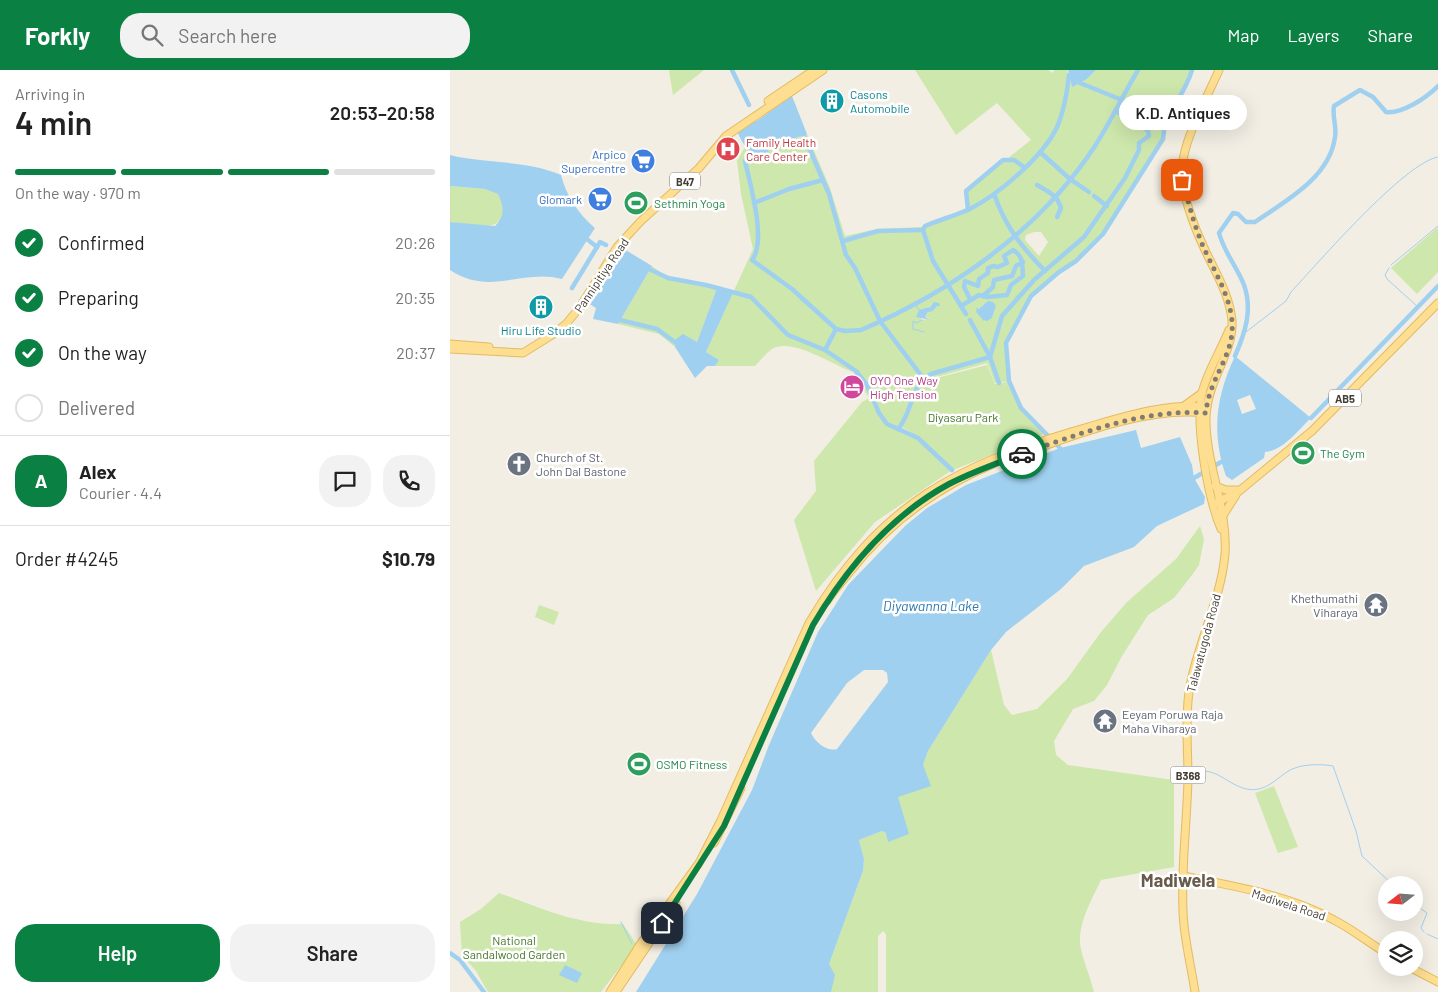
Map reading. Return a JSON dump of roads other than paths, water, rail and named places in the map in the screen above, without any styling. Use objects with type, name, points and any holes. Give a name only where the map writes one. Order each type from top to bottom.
[{"type":"main road","name":"Pannipitiya Road","points":[[450,344],[514,350],[531,344],[549,332],[577,304],[613,244],[637,218],[695,165],[726,130],[814,70]]},
{"type":"main road","name":"Pannipitiya Road","points":[[450,349],[514,354],[534,348],[552,335],[566,324],[580,307],[617,247],[640,222],[699,168],[726,136],[823,70]]},
{"type":"main road","name":"Talawatugoda Road","points":[[1220,70],[1191,135],[1182,170],[1182,180],[1199,236],[1224,291],[1232,323],[1230,342],[1213,380],[1201,426],[1210,476],[1224,534]]},
{"type":"main road","name":"AB5","points":[[1216,500],[1246,486],[1312,431],[1438,303]]},
{"type":"main road","name":"Talawatugoda Road","points":[[1206,454],[1202,393],[1232,323]]},
{"type":"main road","points":[[1185,409],[1202,393]]},
{"type":"main road","points":[[1185,409],[1201,426]]},
{"type":"main road","points":[[610,992],[641,944],[699,863],[729,802],[810,623],[850,562],[892,518],[947,480],[971,468],[1044,443],[1134,419],[1185,409],[1204,410]]},
{"type":"main road","points":[[616,992],[684,893],[724,826],[813,625],[829,598],[852,569],[894,523],[947,485],[1044,443]]},
{"type":"main road","name":"Talawatugoda Road","points":[[1195,992],[1184,926],[1183,876],[1189,693],[1222,570],[1225,552],[1222,517],[1216,500],[1215,486],[1210,476]]},
{"type":"main road","points":[[1215,486],[1226,490],[1238,491],[1222,517]]},
{"type":"main road","name":"Madiwela Road","points":[[1183,876],[1231,886],[1301,906],[1333,919],[1378,948]]},
{"type":"main road","points":[[1423,974],[1438,982]]},
{"type":"water","points":[[1068,70],[1096,70],[1087,79],[1072,87]]},
{"type":"water","points":[[792,96],[807,134],[768,147],[769,154],[765,156],[755,154],[744,145],[737,131],[758,120]]},
{"type":"water","points":[[450,155],[521,164],[561,175],[566,190],[574,204],[595,228],[562,279],[533,277],[493,282],[479,281],[465,278],[450,270],[450,222],[495,226],[501,219],[502,211],[498,194],[485,189],[450,186]]},
{"type":"water","points":[[619,246],[652,266],[618,324],[593,319],[596,308],[585,301]]},
{"type":"water","points":[[717,288],[733,293],[706,352],[719,360],[715,366],[707,366],[695,378],[675,347],[676,339],[683,334],[697,342]]},
{"type":"water","points":[[988,301],[993,302],[996,306],[992,318],[987,321],[983,320],[976,312],[977,307],[979,309]]},
{"type":"water","points":[[934,302],[939,303],[940,306],[928,312],[925,317],[930,320],[916,317],[919,310],[930,307]]},
{"type":"water","points":[[1235,356],[1311,418],[1284,444],[1272,451],[1265,452],[1264,458],[1232,480],[1226,476],[1221,460],[1217,430],[1220,400]],"holes":[[[1250,395],[1256,409],[1242,414],[1237,400]]]},
{"type":"water","name":"Diyawanna Lake","points":[[1136,430],[1141,448],[1180,437],[1192,465],[1194,478],[1205,497],[1204,504],[1157,526],[1134,547],[1084,566],[1061,589],[1006,632],[991,650],[928,751],[923,765],[931,786],[898,797],[909,834],[888,842],[886,833],[882,831],[859,840],[864,859],[863,871],[829,964],[835,975],[831,992],[636,992],[697,894],[752,790],[769,745],[818,632],[848,585],[905,526],[927,508],[966,485],[1060,448]],"holes":[[[864,670],[883,670],[887,673],[888,682],[837,749],[825,748],[818,743],[811,733],[847,683]]]},
{"type":"water","points":[[565,965],[582,973],[577,983],[559,975]]},
{"type":"waterway","points":[[732,70],[749,105]]},
{"type":"waterway","points":[[752,152],[745,161],[758,226],[758,240],[752,260],[792,289],[836,329],[845,331],[861,330],[928,297],[961,277],[1021,231],[1048,205],[1095,146],[1138,70]]},
{"type":"waterway","points":[[1080,83],[1122,100],[1154,119],[1165,123],[1187,84],[1192,70]]},
{"type":"waterway","points":[[966,314],[933,261],[923,230],[925,226],[968,210],[993,195],[1031,162],[1050,139],[1057,127],[1062,115],[1069,75]]},
{"type":"waterway","points":[[1235,356],[1247,321],[1247,294],[1219,233],[1233,213],[1238,214],[1246,222],[1255,222],[1305,187],[1316,176],[1325,164],[1335,137],[1334,106],[1360,90],[1373,97],[1386,112],[1392,112],[1414,104],[1438,86]]},
{"type":"waterway","points":[[898,429],[907,415],[915,392],[924,379],[931,374],[990,357],[1002,316],[1034,280],[1084,237],[1125,178],[1139,150],[1139,143],[1149,136],[1148,131],[1136,121],[1115,111]]},
{"type":"waterway","points":[[1060,448],[1021,408],[1009,381],[1006,343],[1031,296],[1059,272],[1076,261],[1103,234],[1163,139],[1165,123]]},
{"type":"waterway","points":[[804,136],[829,194],[846,255],[855,268],[880,321],[923,378]]},
{"type":"waterway","points":[[1040,152],[1070,179],[1089,192]]},
{"type":"waterway","points":[[1246,332],[1286,301],[1291,292],[1320,260],[1384,195],[1423,163],[1438,157]]},
{"type":"waterway","points":[[968,210],[966,191],[1003,160],[1014,160],[1024,167]]},
{"type":"waterway","points":[[754,203],[789,189],[823,180]]},
{"type":"waterway","points":[[1037,185],[1052,194],[1057,200],[1061,208],[1057,217]]},
{"type":"waterway","points":[[994,194],[1009,227],[1045,271]]},
{"type":"waterway","points":[[1094,196],[1107,206]]},
{"type":"waterway","points":[[1391,265],[1438,226]]},
{"type":"waterway","points":[[843,241],[878,231],[923,230]]},
{"type":"waterway","points":[[588,240],[597,247]]},
{"type":"waterway","points":[[572,288],[600,242],[606,245]]},
{"type":"waterway","points":[[961,306],[979,295],[987,297],[1007,295],[1011,285],[1023,276],[1022,262],[1017,252],[1013,250],[1004,256],[1007,263],[998,267],[988,268],[988,273],[979,279],[978,286],[965,281],[964,287],[970,299]]},
{"type":"waterway","points":[[983,296],[993,287],[994,280],[1012,276],[1016,266],[1023,262]]},
{"type":"waterway","points":[[1389,268],[1385,275],[1387,279],[1418,307]]},
{"type":"waterway","points":[[649,269],[668,278],[706,285],[751,297],[788,335],[825,350],[856,371],[867,385],[879,413],[887,424],[918,438],[952,470]]},
{"type":"waterway","points":[[1311,418],[1438,286]]},
{"type":"waterway","points":[[914,302],[919,310]]},
{"type":"waterway","points":[[620,320],[657,329],[676,343]]},
{"type":"waterway","points":[[922,320],[916,323],[913,321],[913,329],[924,332]]},
{"type":"waterway","points":[[970,320],[990,357],[999,383]]},
{"type":"waterway","points":[[825,350],[836,329]]},
{"type":"waterway","points":[[1194,478],[1221,462]]},
{"type":"waterway","points":[[1191,774],[1199,771],[1212,772],[1236,785],[1251,790],[1266,787],[1289,771],[1299,767],[1314,765],[1333,766],[1356,831],[1362,856],[1383,876]]},
{"type":"waterway","points":[[1174,780],[1180,779]]},
{"type":"waterway","points":[[1423,910],[1427,913],[1421,928],[1424,932]]},
{"type":"waterway","points":[[621,922],[632,944]]},
{"type":"waterway","points":[[1427,934],[1438,939]]},
{"type":"waterway","points":[[450,953],[460,960],[484,992]]},
{"type":"place","name":"Casons Automobile","points":[[832,101]]},
{"type":"place","name":"Family Health Care Center","points":[[728,149]]},
{"type":"place","name":"Arpico Supercentre","points":[[643,161]]},
{"type":"place","name":"K.D. Antiques","points":[[1182,180]]},
{"type":"place","name":"Glomark","points":[[600,199]]},
{"type":"place","name":"Sethmin Yoga","points":[[636,203]]},
{"type":"place","name":"Hiru Life Studio","points":[[541,307]]},
{"type":"place","name":"OYO One Way High Tension","points":[[852,387]]},
{"type":"place","name":"The Gym","points":[[1303,453]]},
{"type":"place","name":"Church of St. John Dal Bastone","points":[[519,464]]},
{"type":"place","name":"Khethumathi Viharaya","points":[[1376,605]]},
{"type":"place","name":"Eeyam Poruwa Raja Maha Viharaya","points":[[1105,721]]},
{"type":"place","name":"OSMO Fitness","points":[[639,764]]},
{"type":"district","name":"Madiwela","points":[[1178,880]]},
{"type":"park label","name":"Diyasaru Park","points":[[963,417]]},
{"type":"park label","name":"National Sandalwood Garden","points":[[514,947]]}]
